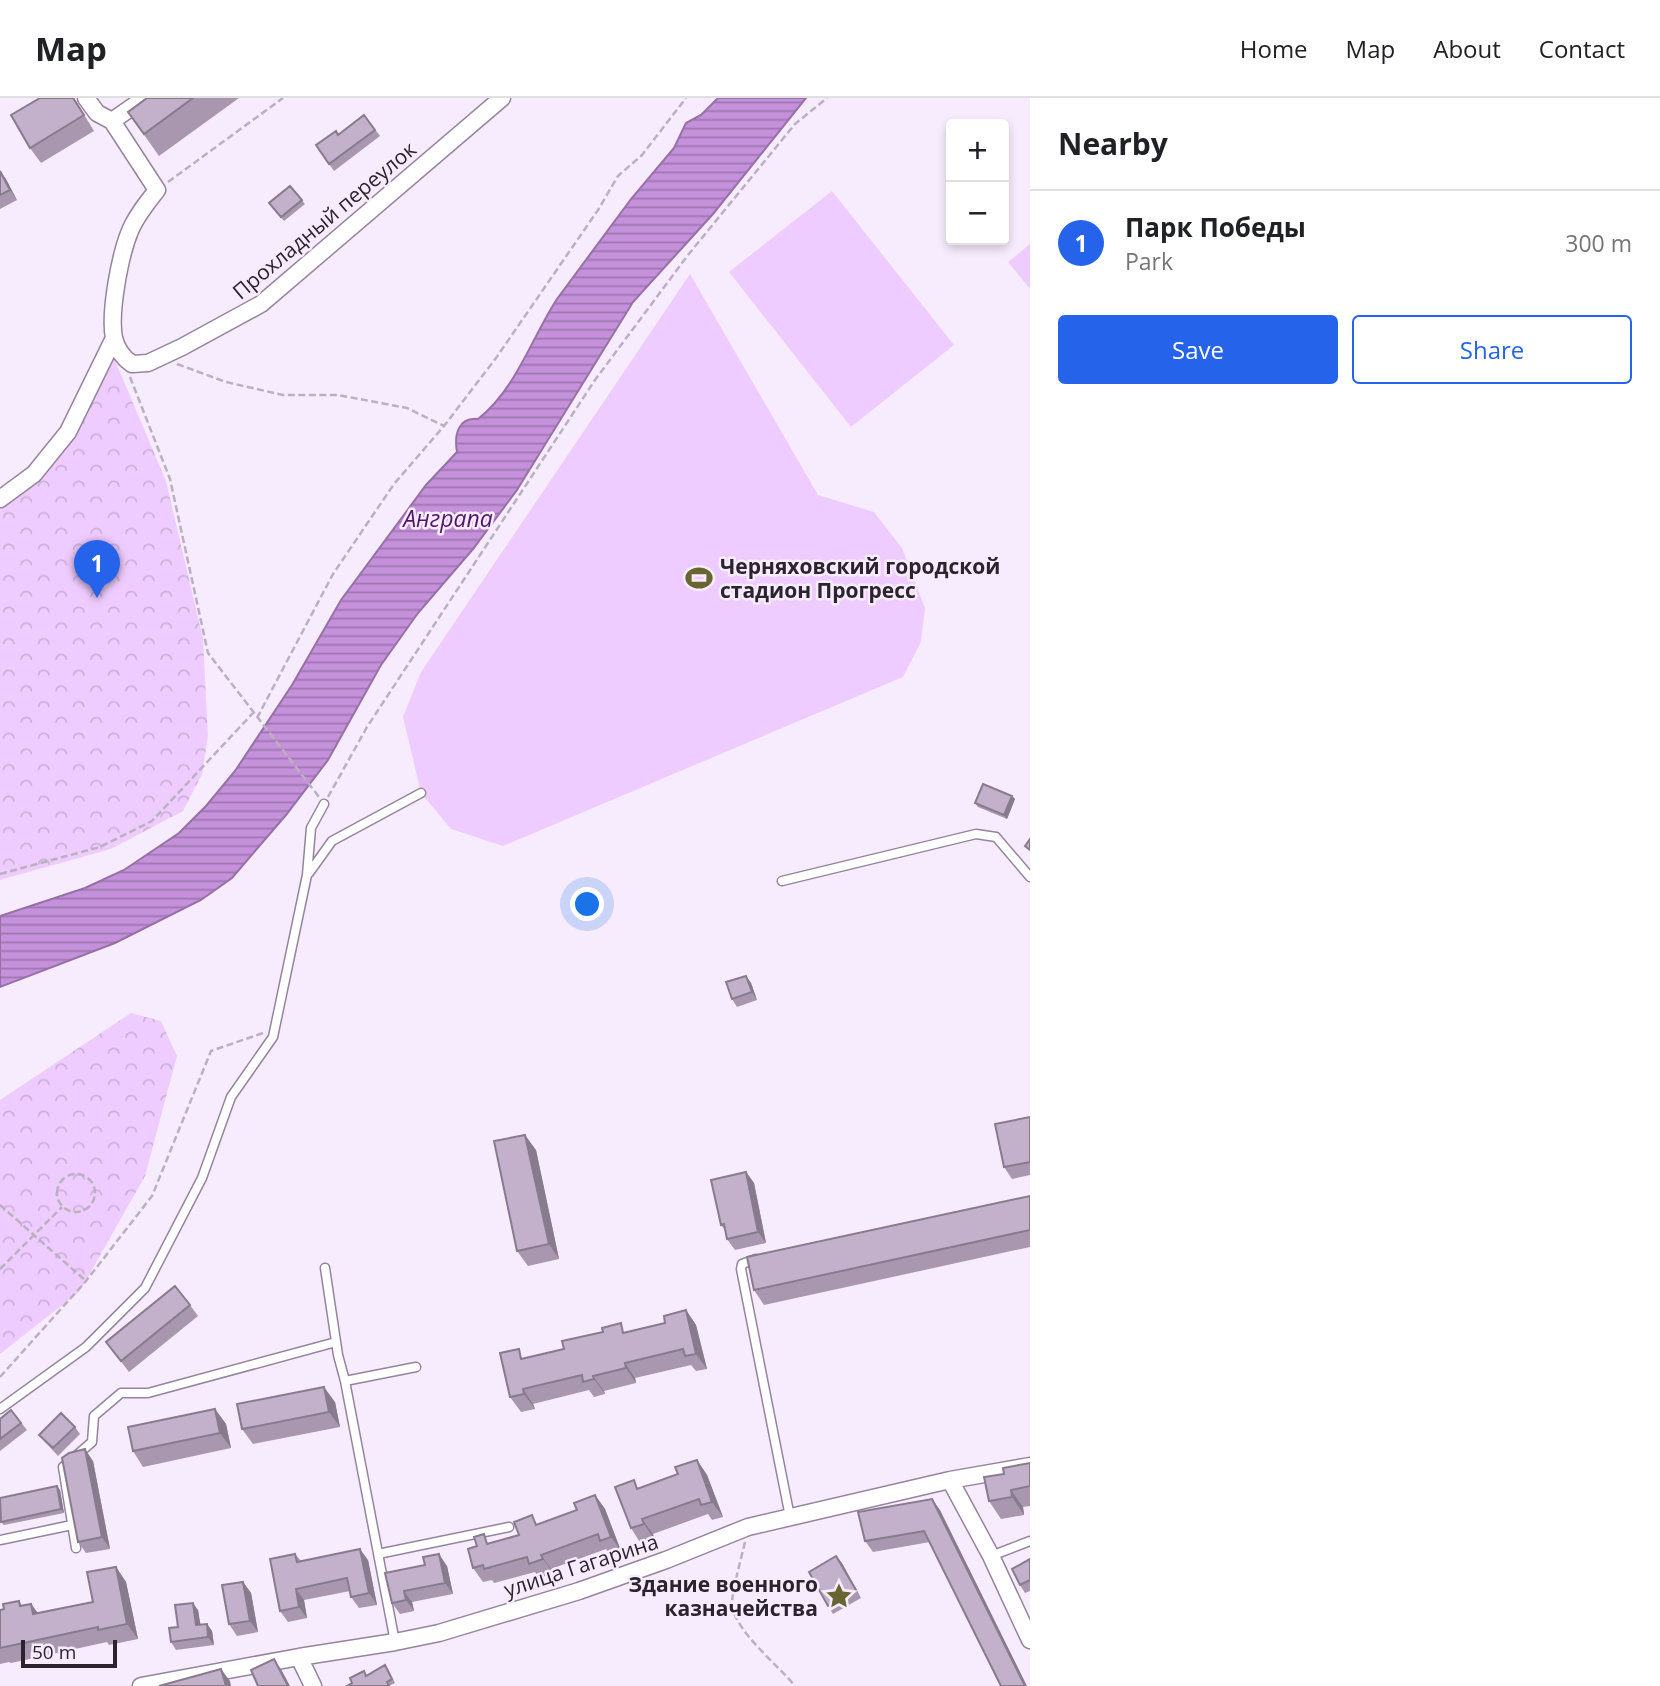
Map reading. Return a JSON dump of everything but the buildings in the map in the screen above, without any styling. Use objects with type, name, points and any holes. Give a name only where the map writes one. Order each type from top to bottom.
[{"type":"street","points":[[86,98],[96,113],[113,121],[157,190],[137,216],[129,234],[114,298],[114,338],[123,357]]},
{"type":"street","points":[[113,121],[145,98]]},
{"type":"street","name":"Прохладный переулок","points":[[123,357],[132,364],[148,362],[261,304],[502,98]]},
{"type":"street","points":[[0,499],[34,474],[68,432],[114,338]]},
{"type":"street","name":"улица Гагарина","points":[[141,1686],[439,1633],[579,1591],[748,1527],[950,1480],[1030,1466]]},
{"type":"street","points":[[950,1480],[991,1556],[1030,1640]]},
{"type":"street","points":[[299,1657],[313,1686]]},
{"type":"lane","points":[[307,875],[332,841],[421,793]]},
{"type":"lane","points":[[0,1409],[86,1347],[145,1288],[202,1178],[231,1097],[273,1037],[307,875],[311,828],[324,804]]},
{"type":"lane","points":[[782,881],[976,834],[996,837],[1030,877]]},
{"type":"lane","points":[[760,1258],[747,1261],[742,1264],[741,1269],[790,1517]]},
{"type":"lane","points":[[325,1268],[336,1342],[396,1642]]},
{"type":"lane","points":[[76,1548],[64,1467],[92,1442],[94,1416],[121,1393],[148,1393],[336,1342]]},
{"type":"lane","points":[[345,1381],[415,1367]]},
{"type":"lane","points":[[0,1540],[72,1525]]},
{"type":"lane","points":[[378,1555],[509,1527]]},
{"type":"lane","points":[[991,1556],[1030,1541]]},
{"type":"path","points":[[157,190],[283,98]]},
{"type":"path","points":[[257,718],[333,574],[394,484],[444,426],[496,358],[598,210],[618,176],[642,155],[685,98]]},
{"type":"path","points":[[123,357],[170,479],[208,653],[324,804],[367,727],[595,380],[688,255],[795,124],[827,98]]},
{"type":"path","points":[[160,357],[226,382],[283,395],[338,395],[407,408],[444,426]]},
{"type":"path","points":[[0,874],[100,847],[152,821],[253,713]]},
{"type":"path","points":[[0,1377],[86,1281],[152,1196],[211,1051],[275,1030]]},
{"type":"path","points":[[76,1173],[88,1177],[95,1188],[94,1200],[90,1206],[80,1212],[62,1207],[56,1195],[59,1182],[76,1173]]},
{"type":"path","points":[[0,1205],[86,1281]]},
{"type":"path","points":[[0,1269],[62,1207]]},
{"type":"path","points":[[748,1527],[732,1606],[748,1638],[795,1686]]},
{"type":"green space","points":[[832,191],[954,345],[851,427],[729,272]]},
{"type":"green space","points":[[1030,244],[1030,289],[1008,262]]},
{"type":"green space","name":"Черняховский городской стадион Прогресс","points":[[690,274],[818,495],[874,512],[902,548],[925,608],[921,642],[903,677],[503,846],[451,829],[421,793],[403,717],[421,672]]},
{"type":"green space","points":[[111,351],[166,481],[203,639],[208,736],[202,774],[183,811],[111,849],[0,880],[0,508],[30,487],[74,430]]},
{"type":"green space","points":[[131,1013],[161,1021],[177,1056],[145,1176],[80,1291],[0,1354],[0,1100]]},
{"type":"water","name":"Анграпа","points":[[718,98],[806,98],[713,214],[633,302],[517,490],[473,549],[418,613],[381,665],[328,760],[286,815],[232,878],[201,900],[115,943],[0,987],[0,916],[85,888],[124,870],[179,833],[235,771],[292,685],[341,600],[426,485],[457,452],[459,428],[466,421],[478,419],[503,393],[557,299],[631,199],[674,148],[686,123],[701,115]]},
{"type":"place","name":"Черняховский городской стадион Прогресс","points":[[699,578]]},
{"type":"place","name":"Парк Победы","points":[[97,598]]},
{"type":"place","name":"Здание военного казначейства","points":[[839,1596]]}]
